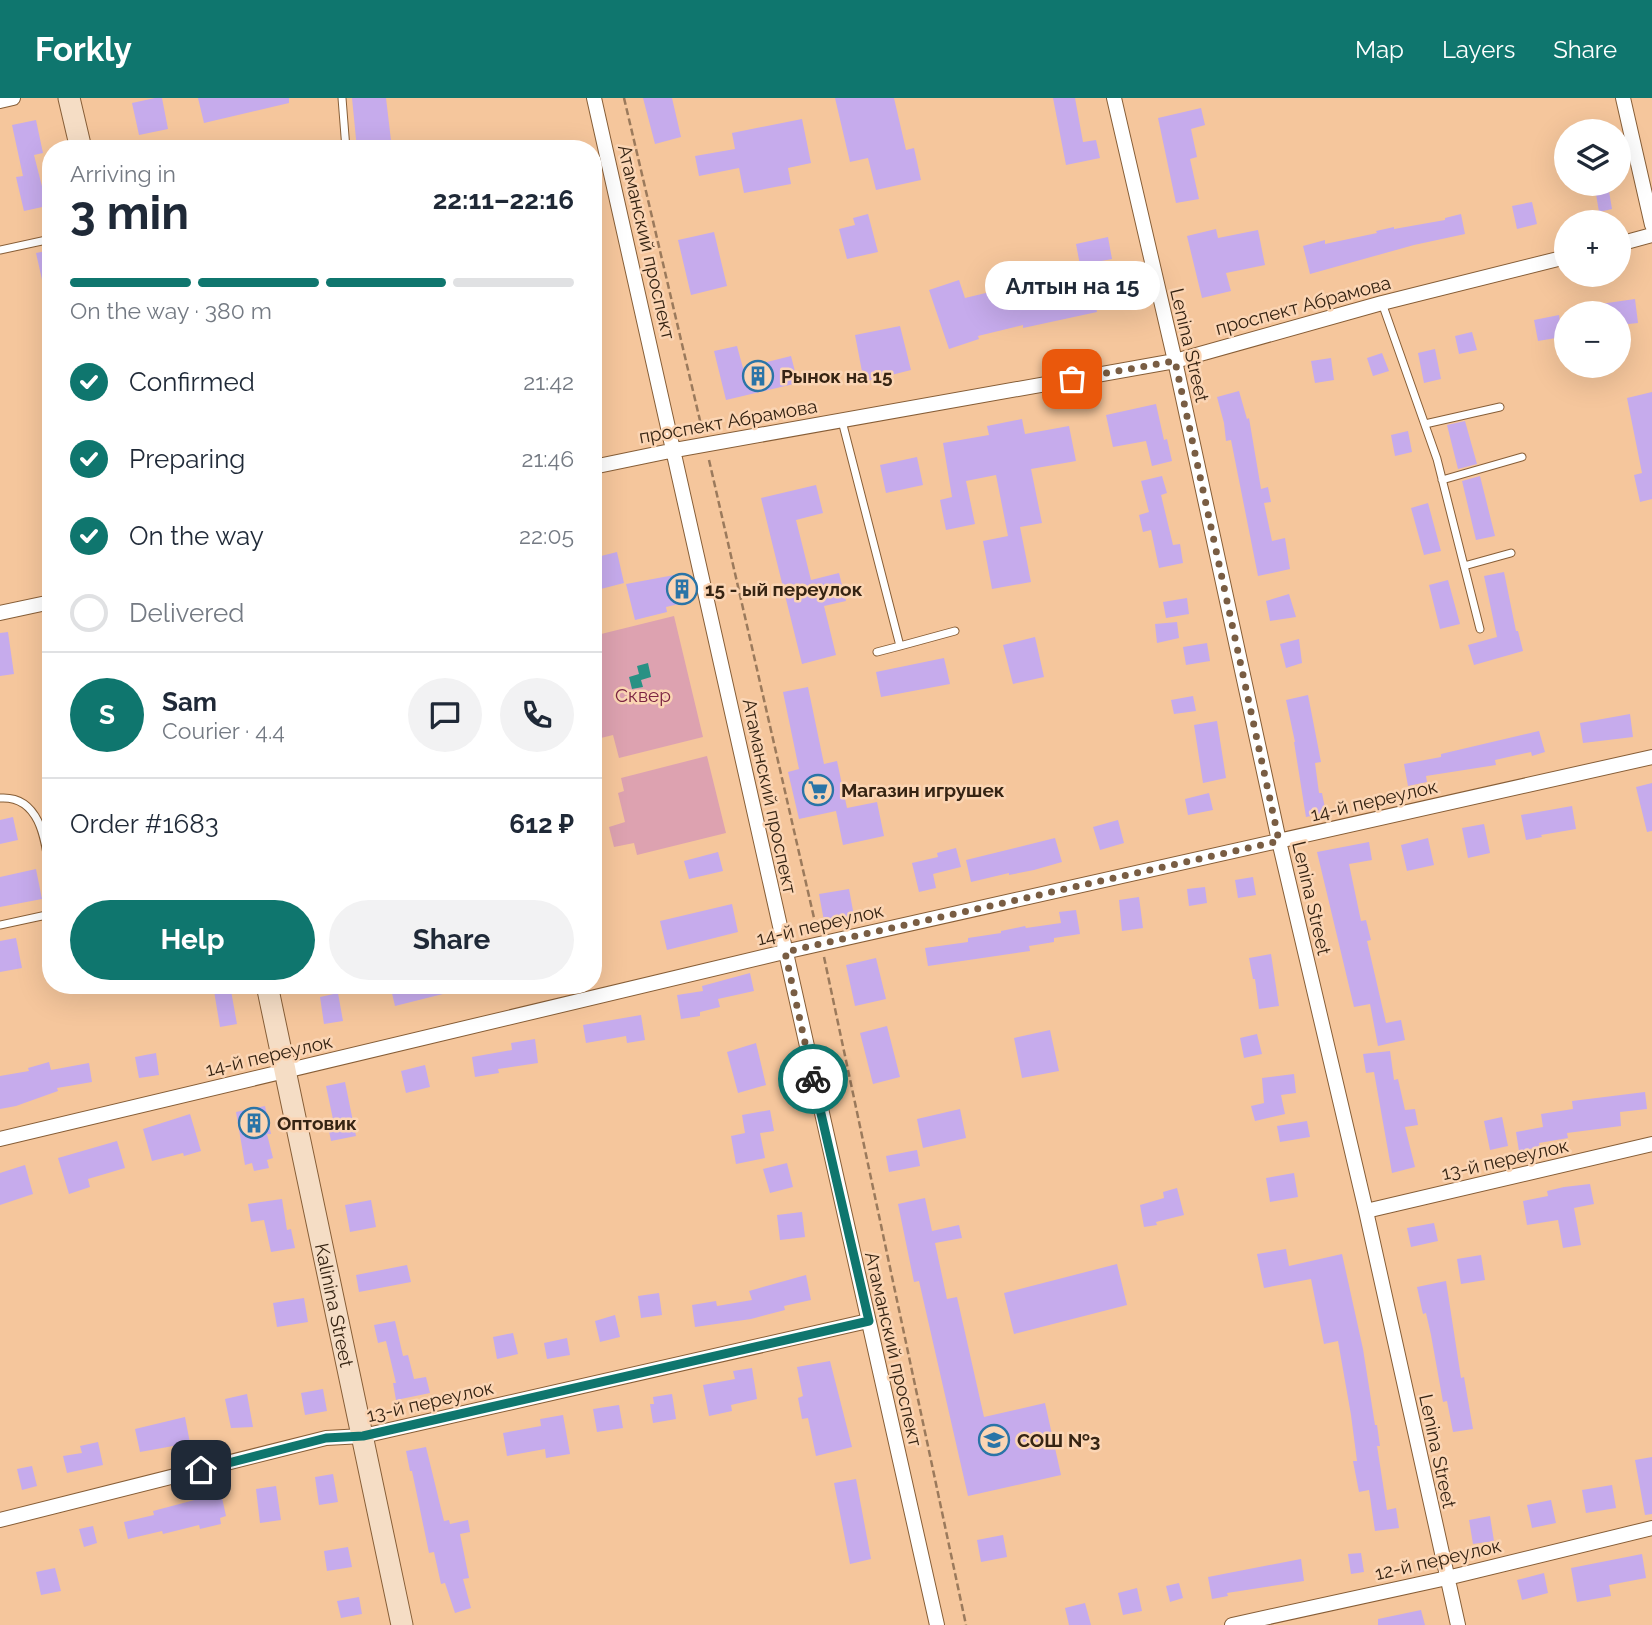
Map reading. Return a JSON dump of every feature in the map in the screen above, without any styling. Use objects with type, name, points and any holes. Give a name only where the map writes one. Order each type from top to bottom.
[{"type":"main road","points":[[69,98],[79,140]]},
{"type":"main road","name":"Kalinina Street","points":[[269,994],[402,1625]]},
{"type":"street","points":[[0,101],[13,98]]},
{"type":"street","name":"Атаманский проспект","points":[[594,98],[937,1625]]},
{"type":"street","name":"Lenina Street","points":[[1114,98],[1175,361],[1279,841],[1366,1211],[1458,1625]]},
{"type":"street","points":[[1623,98],[1652,225]]},
{"type":"street","points":[[1631,241],[1652,235]]},
{"type":"street","name":"проспект Абрамова","points":[[602,465],[705,444],[1175,361],[1382,303],[1554,260]]},
{"type":"street","points":[[0,613],[42,604]]},
{"type":"street","name":"14-й переулок","points":[[0,1139],[785,952],[1652,757]]},
{"type":"street","name":"13-й переулок","points":[[1366,1211],[1652,1144]]},
{"type":"street","name":"13-й переулок","points":[[0,1520],[326,1438],[363,1436],[869,1321]]},
{"type":"street","name":"12-й переулок","points":[[1232,1625],[1447,1578],[1652,1528]]},
{"type":"lane","points":[[342,98],[344,140]]},
{"type":"lane","points":[[0,250],[42,242]]},
{"type":"lane","points":[[1382,303],[1442,480],[1480,629]]},
{"type":"lane","points":[[1425,424],[1500,407]]},
{"type":"lane","points":[[841,420],[900,646]]},
{"type":"lane","points":[[1442,480],[1522,457]]},
{"type":"lane","points":[[1464,566],[1511,553]]},
{"type":"lane","points":[[877,652],[955,631]]},
{"type":"lane","points":[[0,798],[5,797],[28,806],[42,826]]},
{"type":"lane","points":[[0,925],[42,916]]},
{"type":"path","points":[[624,98],[827,968],[901,1328],[966,1625]]},
{"type":"green space","name":"Сквер","points":[[674,616],[703,737],[619,758],[613,735],[602,738],[602,634]]},
{"type":"green space","points":[[707,756],[726,833],[637,855],[634,843],[614,847],[609,827],[625,822],[618,793],[624,791],[621,778]]},
{"type":"water","points":[[648,663],[651,677],[641,680],[643,687],[632,689],[629,677],[639,674],[637,666]]},
{"type":"building","points":[[162,98],[168,129],[139,135],[132,103]]},
{"type":"building","points":[[198,98],[289,98],[289,103],[204,123]]},
{"type":"building","points":[[352,98],[386,98],[391,140],[356,140]]},
{"type":"building","points":[[643,98],[672,98],[681,137],[655,144]]},
{"type":"building","points":[[835,98],[894,98],[906,150],[914,148],[921,180],[876,190],[868,158],[850,162]]},
{"type":"building","points":[[1053,98],[1075,98],[1083,142],[1096,140],[1100,158],[1066,165]]},
{"type":"building","points":[[1201,108],[1205,125],[1191,129],[1197,157],[1190,159],[1199,199],[1176,203],[1158,118]]},
{"type":"building","points":[[802,119],[811,163],[788,168],[791,184],[744,193],[739,168],[699,176],[695,156],[735,149],[732,133]]},
{"type":"building","points":[[36,120],[42,153],[34,155],[42,186],[42,207],[24,211],[16,177],[23,176],[12,125]]},
{"type":"building","points":[[1596,196],[1610,196],[1612,209],[1599,210]]},
{"type":"building","points":[[1532,202],[1537,224],[1517,229],[1512,206]]},
{"type":"building","points":[[868,214],[878,252],[847,259],[839,229],[855,225],[853,218]]},
{"type":"building","points":[[1461,214],[1465,234],[1310,274],[1303,246],[1325,240],[1325,244],[1394,227],[1445,220]]},
{"type":"building","points":[[1216,229],[1218,238],[1258,230],[1265,265],[1226,273],[1231,291],[1202,298],[1187,236]]},
{"type":"building","points":[[714,232],[727,286],[691,295],[678,240]]},
{"type":"building","points":[[1108,237],[1112,259],[1080,265],[1076,244]]},
{"type":"building","points":[[42,252],[42,280],[36,253]]},
{"type":"building","points":[[1037,273],[1041,290],[1089,279],[1097,312],[978,336],[979,339],[949,349],[929,290],[959,280],[965,298],[1019,285],[1017,278]]},
{"type":"building","points":[[1635,299],[1638,323],[1631,324],[1631,301],[1621,301]]},
{"type":"building","points":[[1554,316],[1554,338],[1538,341],[1534,320]]},
{"type":"building","points":[[900,326],[911,370],[864,382],[855,335]]},
{"type":"building","points":[[1472,332],[1477,350],[1459,354],[1455,336]]},
{"type":"building","name":"Рынок на 15","points":[[737,346],[743,368],[791,356],[798,383],[726,400],[714,351]]},
{"type":"building","points":[[1435,349],[1441,379],[1424,383],[1418,353]]},
{"type":"building","points":[[1382,353],[1389,371],[1373,376],[1367,358]]},
{"type":"building","points":[[1331,358],[1334,380],[1315,383],[1311,361]]},
{"type":"building","points":[[1239,391],[1247,419],[1249,418],[1261,489],[1268,487],[1271,502],[1264,503],[1272,541],[1285,538],[1290,569],[1258,576],[1231,440],[1226,441],[1217,397]]},
{"type":"building","points":[[1652,392],[1652,499],[1640,502],[1634,475],[1642,473],[1627,398]]},
{"type":"building","points":[[1156,404],[1172,461],[1152,466],[1146,441],[1113,447],[1106,415]]},
{"type":"building","points":[[1022,419],[1025,434],[1069,426],[1076,461],[1031,469],[1042,523],[1020,527],[1031,582],[992,589],[983,541],[1008,536],[996,475],[966,481],[975,524],[946,530],[940,500],[952,497],[943,443],[989,435],[987,426]]},
{"type":"building","points":[[1465,421],[1477,464],[1458,469],[1447,425]]},
{"type":"building","points":[[1408,431],[1412,452],[1395,456],[1391,435]]},
{"type":"building","points":[[917,457],[923,485],[886,493],[880,465]]},
{"type":"building","points":[[1162,476],[1167,493],[1161,495],[1173,545],[1180,544],[1183,563],[1159,568],[1151,530],[1143,532],[1139,515],[1149,512],[1141,481]]},
{"type":"building","points":[[1480,476],[1495,536],[1476,540],[1462,481]]},
{"type":"building","points":[[816,485],[823,513],[796,520],[811,580],[839,573],[846,601],[824,606],[836,655],[802,664],[761,498]]},
{"type":"building","points":[[1428,503],[1441,551],[1424,555],[1411,508]]},
{"type":"building","points":[[617,552],[624,583],[602,589],[602,556]]},
{"type":"building","points":[[1504,572],[1516,631],[1523,651],[1474,665],[1468,645],[1497,637],[1484,576]]},
{"type":"building","points":[[685,573],[692,601],[666,607],[667,612],[635,620],[626,584]]},
{"type":"building","points":[[1448,580],[1460,624],[1440,629],[1429,585]]},
{"type":"building","points":[[1289,594],[1296,617],[1270,621],[1266,601]]},
{"type":"building","points":[[1187,598],[1189,614],[1166,618],[1163,602]]},
{"type":"building","points":[[1177,622],[1179,638],[1157,643],[1155,624]]},
{"type":"building","points":[[8,632],[14,674],[0,676],[0,633]]},
{"type":"building","points":[[1035,637],[1044,677],[1013,684],[1003,645]]},
{"type":"building","points":[[1299,639],[1302,663],[1286,668],[1280,644]]},
{"type":"building","points":[[1207,643],[1210,661],[1186,665],[1183,647]]},
{"type":"building","points":[[944,658],[950,684],[881,697],[876,672]]},
{"type":"building","points":[[808,687],[824,764],[837,761],[847,808],[877,802],[884,836],[843,845],[836,811],[799,819],[788,772],[799,769],[783,692]]},
{"type":"building","points":[[1308,695],[1321,762],[1315,763],[1319,793],[1322,793],[1326,813],[1306,817],[1286,700]]},
{"type":"building","points":[[1193,696],[1196,711],[1174,714],[1171,700]]},
{"type":"building","points":[[1630,714],[1633,737],[1583,743],[1580,723]]},
{"type":"building","points":[[1217,721],[1226,778],[1203,783],[1194,725]]},
{"type":"building","points":[[1539,731],[1545,752],[1532,756],[1531,752],[1495,760],[1496,765],[1426,776],[1427,782],[1408,786],[1404,764]]},
{"type":"building","points":[[1652,783],[1652,831],[1647,832],[1636,787]]},
{"type":"building","points":[[1209,793],[1213,810],[1188,815],[1185,799]]},
{"type":"building","points":[[1572,806],[1576,829],[1526,840],[1521,815]]},
{"type":"building","points":[[13,817],[18,840],[0,844],[0,820]]},
{"type":"building","points":[[1118,820],[1124,843],[1100,850],[1093,827]]},
{"type":"building","points":[[1484,824],[1490,853],[1468,858],[1462,828]]},
{"type":"building","points":[[1055,838],[1062,862],[971,882],[966,860]]},
{"type":"building","points":[[1428,838],[1434,865],[1407,871],[1401,845]]},
{"type":"building","points":[[1369,842],[1372,860],[1349,864],[1361,921],[1366,920],[1371,940],[1367,941],[1386,1023],[1401,1020],[1405,1040],[1378,1046],[1370,1004],[1354,1007],[1317,852]]},
{"type":"building","points":[[956,848],[961,867],[933,874],[936,888],[919,892],[912,863],[938,857],[937,853]]},
{"type":"building","points":[[718,852],[723,871],[689,879],[684,861]]},
{"type":"building","points":[[36,869],[42,899],[0,907],[0,877]]},
{"type":"building","points":[[1253,877],[1256,895],[1238,898],[1235,880]]},
{"type":"building","points":[[1205,887],[1207,903],[1189,906],[1187,889]]},
{"type":"building","points":[[849,889],[854,916],[824,921],[819,894]]},
{"type":"building","points":[[1139,897],[1143,928],[1122,931],[1119,900]]},
{"type":"building","points":[[732,904],[738,932],[667,950],[660,921]]},
{"type":"building","points":[[1076,910],[1080,934],[1029,946],[1030,951],[928,966],[925,948],[968,942],[968,938],[1025,926],[1061,923],[1059,912]]},
{"type":"building","points":[[16,938],[22,968],[0,972],[0,941]]},
{"type":"building","points":[[1271,954],[1279,1006],[1259,1009],[1249,958]]},
{"type":"building","points":[[876,958],[886,999],[855,1006],[846,965]]},
{"type":"building","points":[[750,973],[754,991],[718,999],[720,1007],[700,1012],[700,1016],[681,1019],[677,995],[703,991],[702,986]]},
{"type":"building","points":[[214,994],[232,994],[237,1024],[220,1027]]},
{"type":"building","points":[[338,994],[343,1021],[324,1024],[320,997]]},
{"type":"building","points":[[392,994],[443,994],[395,1006]]},
{"type":"building","points":[[641,1015],[645,1040],[627,1043],[626,1036],[586,1043],[583,1025]]},
{"type":"building","points":[[887,1026],[900,1077],[873,1084],[860,1033]]},
{"type":"building","points":[[1050,1030],[1059,1071],[1022,1078],[1014,1038]]},
{"type":"building","points":[[1257,1034],[1262,1054],[1244,1058],[1240,1038]]},
{"type":"building","points":[[535,1039],[538,1063],[498,1069],[499,1073],[475,1077],[472,1057],[512,1050],[511,1043]]},
{"type":"building","points":[[756,1043],[766,1085],[738,1093],[727,1052]]},
{"type":"building","points":[[1390,1051],[1394,1080],[1398,1079],[1405,1110],[1415,1109],[1418,1125],[1405,1127],[1415,1167],[1392,1173],[1374,1072],[1366,1073],[1363,1054]]},
{"type":"building","points":[[156,1053],[159,1075],[139,1078],[135,1057]]},
{"type":"building","points":[[49,1062],[51,1070],[89,1063],[92,1082],[57,1088],[58,1091],[0,1109],[0,1076],[29,1071],[28,1068]]},
{"type":"building","points":[[425,1065],[430,1087],[406,1093],[401,1071]]},
{"type":"building","points":[[1294,1074],[1296,1093],[1281,1095],[1285,1114],[1255,1121],[1251,1106],[1264,1103],[1262,1078]]},
{"type":"building","points":[[345,1082],[356,1136],[331,1141],[328,1126],[334,1124],[326,1086]]},
{"type":"building","points":[[1645,1092],[1647,1109],[1620,1112],[1621,1126],[1567,1133],[1568,1138],[1539,1143],[1540,1147],[1519,1151],[1516,1132],[1543,1127],[1541,1114],[1573,1109],[1572,1101]]},
{"type":"building","points":[[265,1106],[271,1134],[267,1134],[273,1158],[267,1160],[269,1168],[254,1171],[252,1163],[245,1165],[236,1112]]},
{"type":"building","points":[[960,1109],[966,1138],[923,1148],[917,1119]]},
{"type":"building","points":[[770,1110],[774,1131],[760,1133],[765,1158],[736,1164],[731,1136],[745,1133],[742,1115]]},
{"type":"building","points":[[190,1114],[201,1151],[152,1161],[143,1129]]},
{"type":"building","points":[[1502,1117],[1508,1146],[1490,1150],[1484,1121]]},
{"type":"building","points":[[1307,1121],[1310,1137],[1280,1142],[1277,1126]]},
{"type":"building","points":[[117,1141],[125,1168],[88,1179],[90,1187],[69,1194],[58,1158]]},
{"type":"building","points":[[917,1150],[920,1166],[889,1172],[886,1156]]},
{"type":"building","points":[[787,1163],[793,1187],[770,1193],[763,1169]]},
{"type":"building","points":[[25,1165],[33,1194],[0,1205],[0,1173]]},
{"type":"building","points":[[1294,1173],[1298,1197],[1270,1202],[1266,1178]]},
{"type":"building","points":[[1590,1184],[1594,1204],[1574,1208],[1581,1245],[1563,1248],[1558,1220],[1527,1225],[1523,1201],[1548,1196],[1547,1191]]},
{"type":"building","points":[[1177,1188],[1184,1215],[1144,1227],[1140,1205],[1164,1198],[1163,1192]]},
{"type":"building","name":"СОШ №3","points":[[925,1198],[932,1231],[959,1225],[962,1238],[935,1243],[947,1299],[957,1297],[984,1417],[1045,1403],[1061,1475],[968,1496],[919,1281],[914,1282],[898,1204]]},
{"type":"building","points":[[282,1199],[287,1230],[291,1229],[295,1248],[271,1252],[264,1220],[251,1222],[248,1204]]},
{"type":"building","points":[[371,1200],[376,1227],[350,1232],[345,1205]]},
{"type":"building","points":[[802,1212],[805,1237],[780,1240],[777,1215]]},
{"type":"building","points":[[1434,1223],[1438,1241],[1411,1247],[1407,1228]]},
{"type":"building","points":[[1286,1249],[1289,1266],[1342,1254],[1377,1425],[1380,1446],[1377,1446],[1387,1510],[1396,1508],[1399,1528],[1375,1531],[1369,1490],[1359,1492],[1353,1461],[1357,1461],[1351,1415],[1338,1341],[1324,1344],[1311,1279],[1264,1288],[1257,1254]]},
{"type":"building","points":[[1481,1255],[1485,1280],[1461,1284],[1457,1259]]},
{"type":"building","points":[[1117,1264],[1127,1305],[1014,1334],[1004,1293]]},
{"type":"building","points":[[407,1265],[411,1282],[359,1292],[356,1275]]},
{"type":"building","points":[[806,1275],[811,1300],[784,1306],[785,1310],[751,1319],[695,1327],[692,1305],[716,1301],[717,1306],[752,1300],[749,1291]]},
{"type":"building","points":[[1446,1281],[1461,1378],[1464,1377],[1473,1429],[1453,1432],[1447,1401],[1443,1402],[1431,1335],[1417,1287]]},
{"type":"building","points":[[659,1293],[662,1315],[641,1318],[638,1296]]},
{"type":"building","points":[[304,1298],[308,1322],[277,1327],[273,1303]]},
{"type":"building","points":[[615,1315],[620,1337],[600,1342],[595,1321]]},
{"type":"building","points":[[395,1321],[403,1356],[408,1355],[414,1379],[426,1377],[430,1393],[396,1400],[393,1383],[396,1383],[386,1341],[378,1343],[374,1325]]},
{"type":"building","points":[[513,1333],[518,1354],[497,1359],[493,1337]]},
{"type":"building","points":[[567,1338],[570,1355],[547,1359],[544,1343]]},
{"type":"building","points":[[830,1361],[852,1447],[816,1456],[808,1418],[802,1419],[798,1398],[803,1396],[797,1367]]},
{"type":"building","points":[[752,1368],[757,1399],[731,1405],[732,1411],[709,1416],[703,1385],[735,1379],[733,1371]]},
{"type":"building","points":[[323,1389],[327,1411],[305,1415],[301,1393]]},
{"type":"building","points":[[247,1394],[253,1427],[231,1428],[225,1399]]},
{"type":"building","points":[[672,1394],[676,1419],[653,1423],[650,1404],[654,1404],[653,1397]]},
{"type":"building","points":[[619,1405],[623,1428],[597,1432],[593,1409]]},
{"type":"building","points":[[563,1415],[570,1454],[546,1458],[545,1449],[507,1456],[503,1433],[541,1426],[540,1419]]},
{"type":"building","points":[[185,1417],[190,1443],[140,1452],[135,1429]]},
{"type":"building","points":[[98,1442],[103,1465],[67,1473],[63,1456],[82,1453],[80,1446]]},
{"type":"building","points":[[426,1447],[444,1521],[449,1520],[450,1524],[468,1520],[470,1532],[460,1534],[469,1578],[463,1579],[471,1608],[455,1613],[445,1583],[441,1584],[434,1552],[429,1553],[406,1451]]},
{"type":"building","points":[[1652,1457],[1652,1514],[1645,1515],[1635,1460]]},
{"type":"building","points":[[32,1466],[37,1486],[22,1490],[17,1469]]},
{"type":"building","points":[[333,1474],[338,1502],[319,1505],[315,1477]]},
{"type":"building","points":[[856,1479],[871,1559],[850,1564],[834,1483]]},
{"type":"building","points":[[1612,1485],[1616,1508],[1586,1513],[1582,1490]]},
{"type":"building","points":[[276,1486],[281,1520],[260,1523],[256,1489]]},
{"type":"building","points":[[221,1493],[226,1516],[220,1518],[221,1524],[200,1529],[199,1525],[128,1539],[124,1522],[154,1515],[153,1511]]},
{"type":"building","points":[[1551,1500],[1556,1523],[1532,1528],[1527,1505]]},
{"type":"building","points":[[1490,1516],[1494,1541],[1473,1544],[1469,1520]]},
{"type":"building","points":[[93,1526],[97,1543],[84,1547],[79,1529]]},
{"type":"building","points":[[1003,1535],[1007,1557],[981,1562],[977,1540]]},
{"type":"building","points":[[348,1547],[352,1567],[327,1571],[324,1551]]},
{"type":"building","points":[[1361,1553],[1364,1572],[1351,1574],[1348,1554]]},
{"type":"building","points":[[1642,1554],[1646,1578],[1609,1585],[1611,1596],[1577,1602],[1571,1568]]},
{"type":"building","points":[[1301,1559],[1304,1581],[1227,1593],[1228,1596],[1212,1599],[1208,1577]]},
{"type":"building","points":[[55,1568],[61,1591],[41,1595],[36,1572]]},
{"type":"building","points":[[1544,1573],[1548,1593],[1522,1600],[1517,1580]]},
{"type":"building","points":[[1179,1583],[1183,1598],[1170,1602],[1166,1586]]},
{"type":"building","points":[[1137,1588],[1142,1611],[1123,1615],[1118,1593]]},
{"type":"building","points":[[359,1597],[362,1614],[341,1618],[337,1601]]},
{"type":"building","points":[[1085,1603],[1091,1625],[1069,1625],[1065,1608]]},
{"type":"building","points":[[1421,1610],[1425,1625],[1378,1625],[1378,1619]]},
{"type":"way so far","points":[[813,1079],[785,952],[1279,841],[1175,361],[1072,379]]},
{"type":"place","name":"Рынок на 15","points":[[758,376]]},
{"type":"place","name":"Алтын на 15","points":[[1072,379]]},
{"type":"place","name":"15 - ый переулок","points":[[682,589]]},
{"type":"place","name":"Магазин игрушек","points":[[818,790]]},
{"type":"place","name":"Оптовик","points":[[254,1123]]},
{"type":"place","name":"СОШ №3","points":[[994,1440]]},
{"type":"route","points":[[201,1470],[326,1438],[363,1436],[869,1321],[813,1079]]}]
